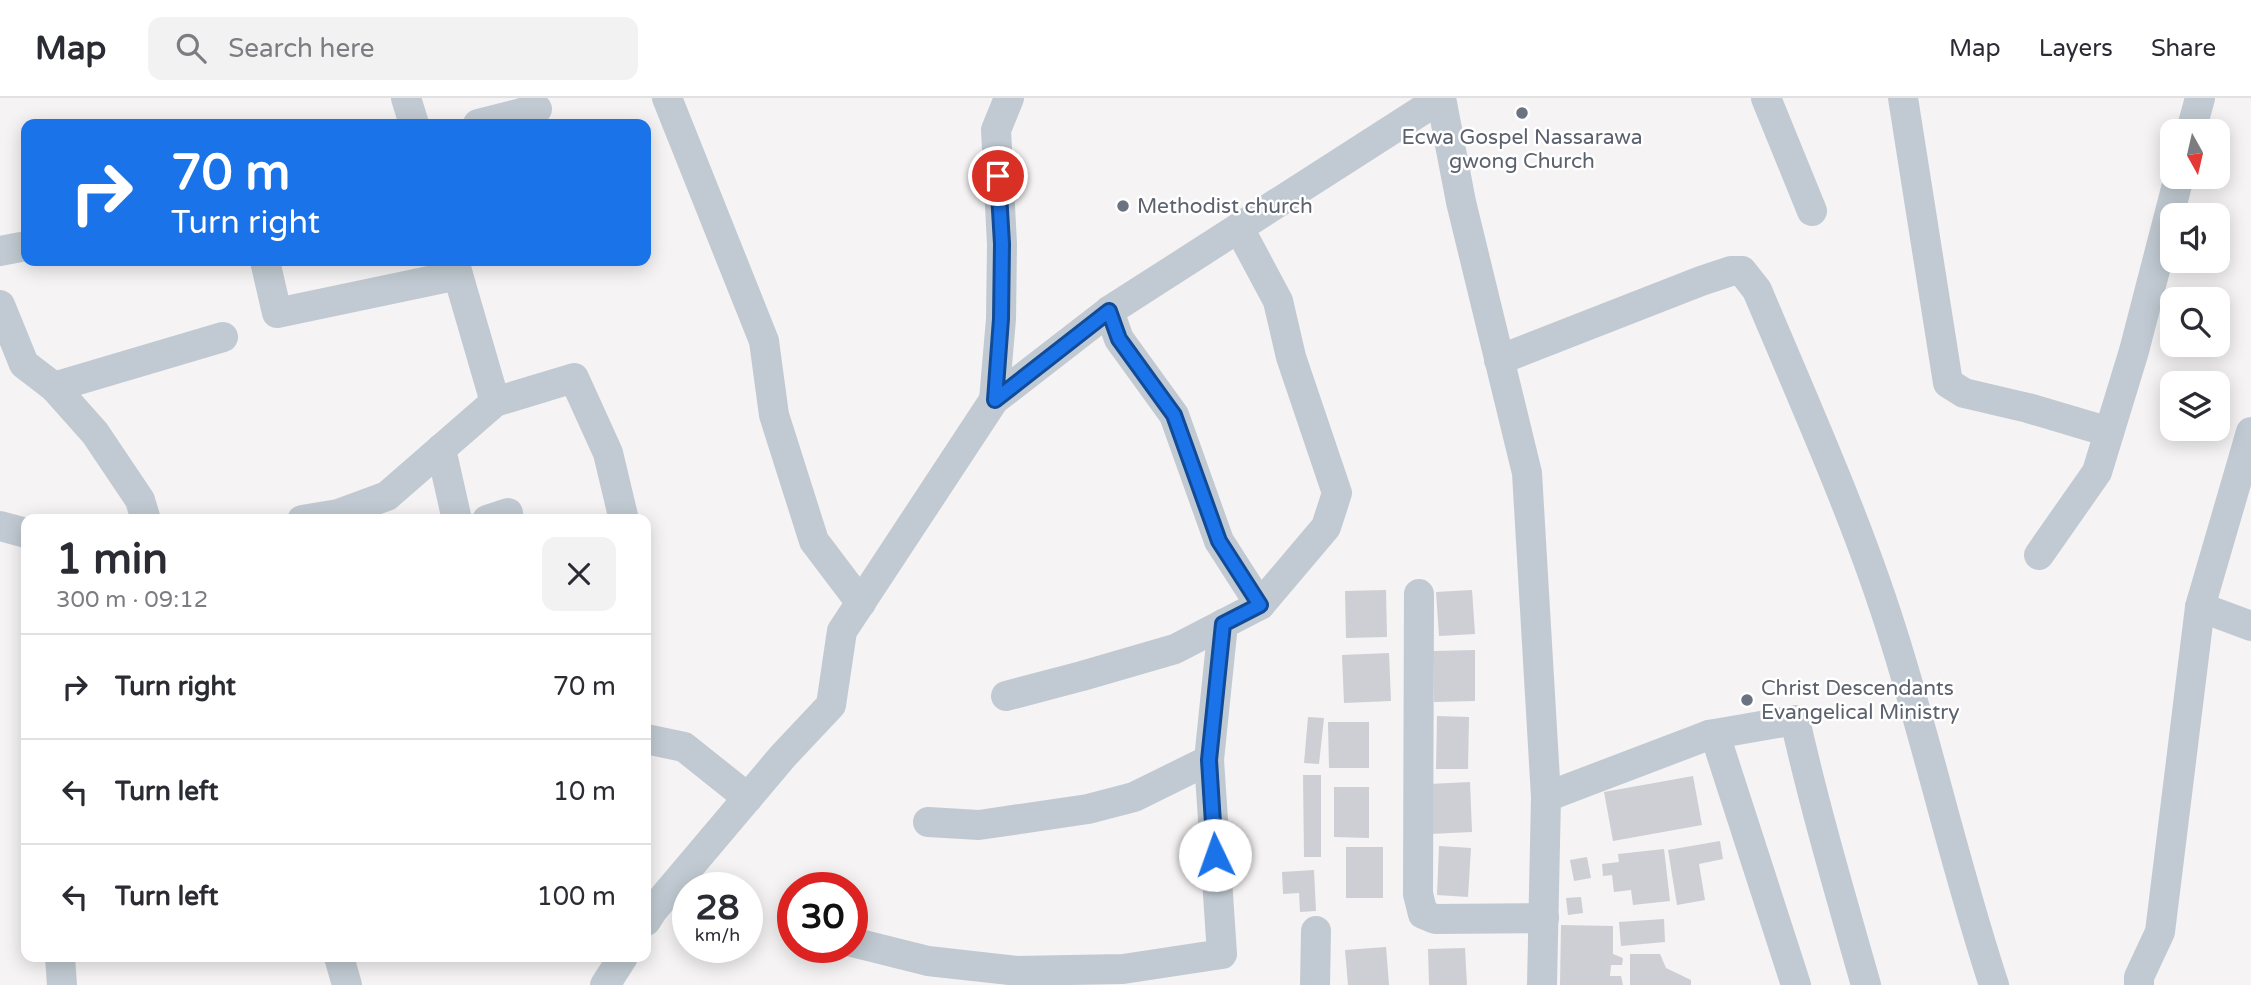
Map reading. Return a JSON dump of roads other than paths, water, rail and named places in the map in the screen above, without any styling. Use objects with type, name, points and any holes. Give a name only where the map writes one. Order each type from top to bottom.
[{"type":"street","points":[[407,98],[413,119]]},
{"type":"street","points":[[667,98],[764,341],[774,415],[814,541],[860,603]]},
{"type":"street","points":[[995,400],[1001,319],[1002,244],[996,130],[1009,98]]},
{"type":"street","points":[[1766,98],[1812,211]]},
{"type":"street","points":[[1903,98],[1948,383],[1964,393],[2028,408],[2109,432]]},
{"type":"street","points":[[2194,119],[2200,98]]},
{"type":"street","points":[[651,916],[748,797],[831,705],[842,631],[995,400],[1109,311],[1435,100],[1527,473],[1546,797],[1542,985]]},
{"type":"street","points":[[498,119],[537,109]]},
{"type":"street","points":[[2039,555],[2097,472],[2134,351],[2176,189]]},
{"type":"street","points":[[1006,696],[1175,649],[1260,605],[1325,527],[1337,494],[1291,357],[1278,301],[1239,228]]},
{"type":"street","points":[[0,251],[21,247]]},
{"type":"street","points":[[266,266],[277,313],[456,268],[495,402]]},
{"type":"street","points":[[1499,359],[1701,281],[1731,271],[1742,271],[1756,290],[1842,492],[1887,617],[1946,816],[1972,918],[1994,985]]},
{"type":"street","points":[[0,305],[24,364],[54,387],[95,433],[140,500],[144,514]]},
{"type":"street","points":[[1109,311],[1119,339],[1174,415],[1219,541],[1260,605]]},
{"type":"street","points":[[54,387],[223,337]]},
{"type":"street","points":[[338,514],[387,496],[495,402],[574,378],[608,453],[623,514]]},
{"type":"street","points":[[2139,985],[2139,977],[2160,932],[2200,607],[2251,432]]},
{"type":"street","points":[[441,449],[456,514]]},
{"type":"street","points":[[0,526],[21,532]]},
{"type":"street","points":[[1419,594],[1418,894],[1423,914],[1435,919],[1544,918]]},
{"type":"street","points":[[2200,607],[2251,626]]},
{"type":"street","points":[[868,946],[928,961],[942,974],[1123,969],[1222,954],[1209,760],[1223,624]]},
{"type":"street","points":[[1546,797],[1709,735],[1795,720],[1814,805],[1829,849],[1866,985]]},
{"type":"street","points":[[1709,735],[1718,744],[1796,985]]},
{"type":"street","points":[[651,740],[684,747],[748,797]]},
{"type":"street","points":[[928,822],[979,825],[1088,809],[1134,797],[1209,760]]},
{"type":"street","points":[[1315,985],[1316,931]]},
{"type":"street","points":[[60,962],[62,985]]},
{"type":"street","points":[[340,962],[347,985]]},
{"type":"street","points":[[605,985],[620,962]]},
{"type":"place","name":"Ecwa Gospel Nassarawa gwong Church","points":[[1522,113]]},
{"type":"place","name":"Methodist church","points":[[1123,206]]},
{"type":"place","name":"Christ Descendants Evangelical Ministry","points":[[1747,700]]}]
